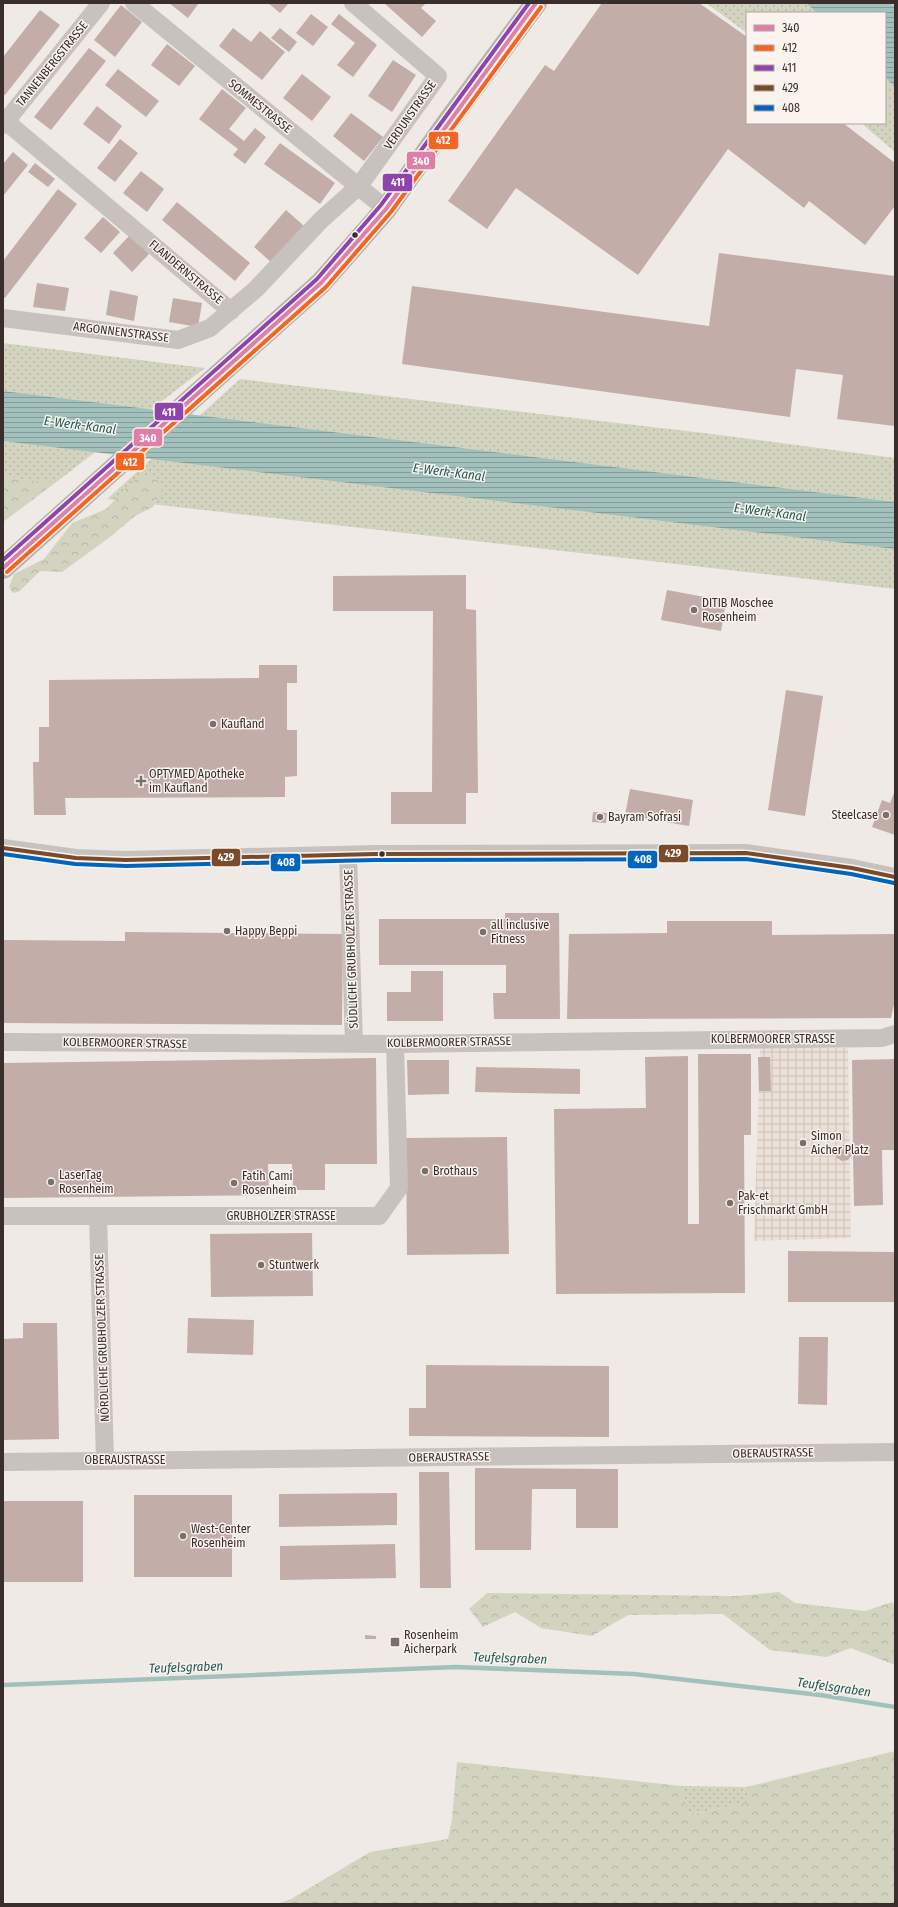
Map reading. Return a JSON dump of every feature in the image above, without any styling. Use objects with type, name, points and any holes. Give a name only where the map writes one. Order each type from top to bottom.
[{"type":"main road","points":[[3,568],[321,282],[386,209],[447,123],[536,3]]},
{"type":"street","name":"TANNENBERGSTRASSE","points":[[4,122],[101,3]]},
{"type":"street","name":"SOMMESTRASSE","points":[[134,3],[386,209]]},
{"type":"street","name":"VERDUNSTRASSE","points":[[353,3],[438,76],[358,186]]},
{"type":"street","name":"FLANDERNSTRASSE","points":[[4,122],[232,311],[256,289],[321,220],[358,186]]},
{"type":"street","name":"ARGONNENSTRASSE","points":[[3,318],[178,340],[210,328],[232,311]]},
{"type":"street","points":[[3,848],[76,858],[126,860],[348,855],[631,852],[746,853],[852,868],[895,877]]},
{"type":"street","name":"SÜDLICHE GRUBHOLZER STRASSE","points":[[348,855],[354,1044]]},
{"type":"street","name":"KOLBERMOORER STRASSE","points":[[3,1042],[395,1044],[534,1041],[882,1038],[895,1034]]},
{"type":"street","name":"GRUBHOLZER STRASSE","points":[[3,1216],[379,1216],[399,1188],[395,1044]]},
{"type":"street","name":"NÖRDLICHE GRUBHOLZER STRASSE","points":[[98,1216],[105,1460]]},
{"type":"street","name":"OBERAUSTRASSE","points":[[3,1462],[895,1452]]},
{"type":"green space","points":[[706,3],[895,3],[895,152],[862,124],[886,124],[886,12],[746,12],[746,32]]},
{"type":"green space","points":[[3,343],[205,368],[55,483],[3,477]]},
{"type":"green space","points":[[240,379],[704,433],[895,458],[895,589],[107,499]]},
{"type":"green space","points":[[154,475],[163,491],[153,507],[135,516],[110,537],[62,572],[40,571],[20,591],[13,593],[9,587],[14,574],[44,559],[72,523],[106,509],[138,476]]},
{"type":"green space","points":[[3,477],[55,483],[3,522]]},
{"type":"green space","points":[[779,1592],[795,1603],[865,1611],[892,1602],[895,1606],[895,1665],[851,1648],[827,1657],[770,1650],[723,1614],[628,1615],[592,1636],[541,1628],[515,1612],[483,1627],[469,1609],[487,1593],[736,1596]]},
{"type":"green space","points":[[895,1751],[895,1904],[276,1904],[291,1899],[370,1852],[448,1839],[452,1819],[457,1762],[682,1786],[688,1815],[749,1802],[746,1787]]},
{"type":"green space","points":[[682,1786],[746,1787],[750,1802],[687,1815]]},
{"type":"shaded area","name":"Simon Aicher Platz","points":[[760,1048],[848,1048],[851,1238],[754,1241]]},
{"type":"water","points":[[806,3],[890,3],[895,8],[895,87],[886,78],[886,12],[816,12]]},
{"type":"water","name":"E-Werk-Kanal","points":[[3,391],[895,502],[895,549],[3,441]]},
{"type":"building","points":[[169,3],[199,3],[188,18]]},
{"type":"building","points":[[268,3],[289,3],[280,13]]},
{"type":"building","points":[[384,3],[426,3],[421,8],[436,21],[422,37]]},
{"type":"building","points":[[602,3],[699,3],[746,36],[746,124],[844,124],[895,163],[895,206],[865,245],[809,201],[804,208],[728,149],[638,275],[516,188],[487,229],[448,201],[545,65],[554,71]]},
{"type":"building","points":[[121,5],[142,22],[115,57],[94,40]]},
{"type":"building","points":[[40,10],[60,25],[5,95],[3,94],[3,57]]},
{"type":"building","points":[[311,14],[328,27],[313,46],[296,33]]},
{"type":"building","points":[[339,14],[377,45],[353,77],[337,65],[355,43],[331,24]]},
{"type":"building","points":[[233,28],[251,42],[260,31],[285,52],[262,80],[219,46]]},
{"type":"building","points":[[280,28],[297,42],[289,52],[271,38]]},
{"type":"building","points":[[167,44],[195,66],[179,86],[151,65]]},
{"type":"building","points":[[89,48],[106,61],[51,130],[34,117]]},
{"type":"building","points":[[393,60],[416,75],[392,112],[368,96]]},
{"type":"building","points":[[118,69],[159,101],[146,117],[105,85]]},
{"type":"building","points":[[302,74],[331,97],[312,121],[283,98]]},
{"type":"building","points":[[222,89],[246,108],[229,129],[244,141],[255,128],[266,137],[245,164],[233,155],[238,149],[199,119]]},
{"type":"building","points":[[97,106],[122,126],[109,144],[83,124]]},
{"type":"building","points":[[351,113],[383,137],[364,161],[333,136]]},
{"type":"building","points":[[120,139],[138,153],[115,182],[97,168]]},
{"type":"building","points":[[280,143],[335,183],[320,204],[264,164]]},
{"type":"building","points":[[13,152],[28,165],[3,196],[3,164]]},
{"type":"building","points":[[35,163],[55,179],[48,187],[28,172]]},
{"type":"building","points":[[141,171],[164,189],[147,212],[123,193]]},
{"type":"building","points":[[58,189],[77,204],[5,298],[3,297],[3,261]]},
{"type":"building","points":[[177,202],[250,263],[235,281],[162,220]]},
{"type":"building","points":[[286,210],[304,226],[272,263],[254,247]]},
{"type":"building","points":[[103,217],[120,232],[101,253],[84,238]]},
{"type":"building","points":[[130,235],[149,254],[132,272],[113,253]]},
{"type":"building","points":[[719,253],[895,276],[895,426],[837,419],[843,375],[796,369],[790,417],[402,364],[412,286],[709,326]]},
{"type":"building","points":[[37,283],[69,288],[65,311],[33,307]]},
{"type":"building","points":[[110,290],[138,296],[134,321],[106,315]]},
{"type":"building","points":[[173,298],[202,303],[198,327],[169,322]]},
{"type":"building","points":[[466,575],[466,609],[476,610],[478,793],[466,793],[466,824],[391,824],[391,792],[432,792],[433,611],[333,611],[333,576]]},
{"type":"building","name":"DITIB Moschee Rosenheim","points":[[667,590],[726,601],[721,631],[661,620]]},
{"type":"building","points":[[259,665],[297,665],[297,683],[287,683],[287,730],[297,730],[297,776],[285,777],[285,797],[65,798],[66,815],[34,815],[33,762],[39,762],[39,727],[49,727],[49,680],[259,678]]},
{"type":"building","points":[[786,690],[823,696],[805,816],[768,810]]},
{"type":"building","points":[[630,789],[693,800],[689,826],[625,815]]},
{"type":"building","name":"Steelcase","points":[[895,790],[895,835],[872,827],[882,800],[890,803]]},
{"type":"building","name":"Bayram Sofrasi","points":[[593,812],[607,813],[606,823],[592,822]]},
{"type":"building","points":[[505,913],[559,913],[560,1019],[494,1019],[493,993],[506,993],[506,965],[379,965],[379,919],[505,919]]},
{"type":"building","points":[[667,921],[772,921],[772,935],[895,934],[895,1000],[891,1018],[567,1019],[569,934],[667,933]]},
{"type":"building","points":[[125,932],[343,934],[342,1025],[3,1023],[3,940],[125,941]]},
{"type":"building","points":[[411,971],[443,971],[443,1021],[387,1021],[387,992],[411,992]]},
{"type":"building","points":[[698,1054],[751,1054],[751,1135],[744,1135],[745,1293],[556,1294],[554,1109],[646,1108],[645,1057],[688,1056],[688,1224],[699,1224]]},
{"type":"building","points":[[758,1057],[770,1057],[771,1091],[759,1091]]},
{"type":"building","points":[[376,1058],[377,1164],[325,1164],[325,1190],[293,1190],[292,1164],[268,1164],[269,1195],[3,1198],[3,1063]]},
{"type":"building","points":[[895,1059],[895,1150],[882,1150],[883,1205],[854,1206],[853,1154],[848,1160],[842,1161],[837,1158],[836,1153],[838,1147],[845,1144],[853,1151],[852,1060]]},
{"type":"building","points":[[407,1060],[449,1060],[449,1094],[408,1095]]},
{"type":"building","points":[[476,1067],[580,1069],[580,1094],[475,1092]]},
{"type":"building","points":[[507,1137],[509,1254],[407,1255],[406,1138]]},
{"type":"building","name":"Stuntwerk","points":[[312,1233],[313,1296],[211,1297],[210,1234]]},
{"type":"building","points":[[788,1251],[895,1252],[895,1302],[788,1302]]},
{"type":"building","points":[[188,1318],[254,1320],[253,1355],[187,1353]]},
{"type":"building","points":[[23,1323],[57,1323],[59,1439],[3,1440],[3,1339],[23,1338]]},
{"type":"building","points":[[799,1337],[828,1337],[827,1405],[798,1404]]},
{"type":"building","points":[[426,1365],[609,1366],[609,1437],[409,1436],[409,1408],[426,1408]]},
{"type":"building","points":[[475,1468],[618,1469],[618,1528],[576,1528],[576,1489],[532,1489],[531,1550],[475,1550]]},
{"type":"building","points":[[419,1472],[449,1472],[451,1588],[420,1588]]},
{"type":"building","points":[[397,1493],[397,1525],[279,1527],[279,1494]]},
{"type":"building","name":"West-Center Rosenheim","points":[[134,1495],[232,1495],[232,1577],[134,1577]]},
{"type":"building","points":[[3,1501],[83,1501],[83,1582],[3,1582]]},
{"type":"building","points":[[395,1544],[396,1578],[280,1580],[280,1546]]},
{"type":"building","points":[[365,1635],[376,1636],[376,1639],[365,1639]]},
{"type":"waterway","name":"Teufelsgraben","points":[[3,1685],[456,1667],[634,1674],[820,1695],[895,1707]]},
{"type":"transit line","name":"411","points":[[3,560],[317,279],[381,205],[529,3]]},
{"type":"transit line","name":"340","points":[[3,568],[321,283],[386,209],[536,3]]},
{"type":"transit line","name":"412","points":[[7,572],[326,287],[391,212],[541,7]]},
{"type":"transit line","name":"429","points":[[3,848],[76,858],[126,860],[375,854],[746,853],[852,868],[895,877]]},
{"type":"transit line","name":"408","points":[[3,854],[75,864],[126,866],[375,860],[746,859],[851,874],[894,883]]},
{"type":"place","name":"DITIB Moschee Rosenheim","points":[[694,610]]},
{"type":"place","name":"Kaufland","points":[[213,724]]},
{"type":"place","name":"OPTYMED Apotheke im Kaufland","points":[[141,781]]},
{"type":"place","name":"Steelcase","points":[[886,815]]},
{"type":"place","name":"Bayram Sofrasi","points":[[600,817]]},
{"type":"place","name":"Happy Beppi","points":[[227,931]]},
{"type":"place","name":"all inclusive Fitness","points":[[483,932]]},
{"type":"place","name":"Simon Aicher Platz","points":[[803,1143]]},
{"type":"place","name":"Brothaus","points":[[425,1171]]},
{"type":"place","name":"LaserTag Rosenheim","points":[[51,1182]]},
{"type":"place","name":"Fatih Cami Rosenheim","points":[[234,1183]]},
{"type":"place","name":"Pak-et Frischmarkt GmbH","points":[[730,1203]]},
{"type":"place","name":"Stuntwerk","points":[[261,1265]]},
{"type":"place","name":"West-Center Rosenheim","points":[[183,1536]]},
{"type":"place","name":"Rosenheim Aicherpark","points":[[395,1642]]}]
